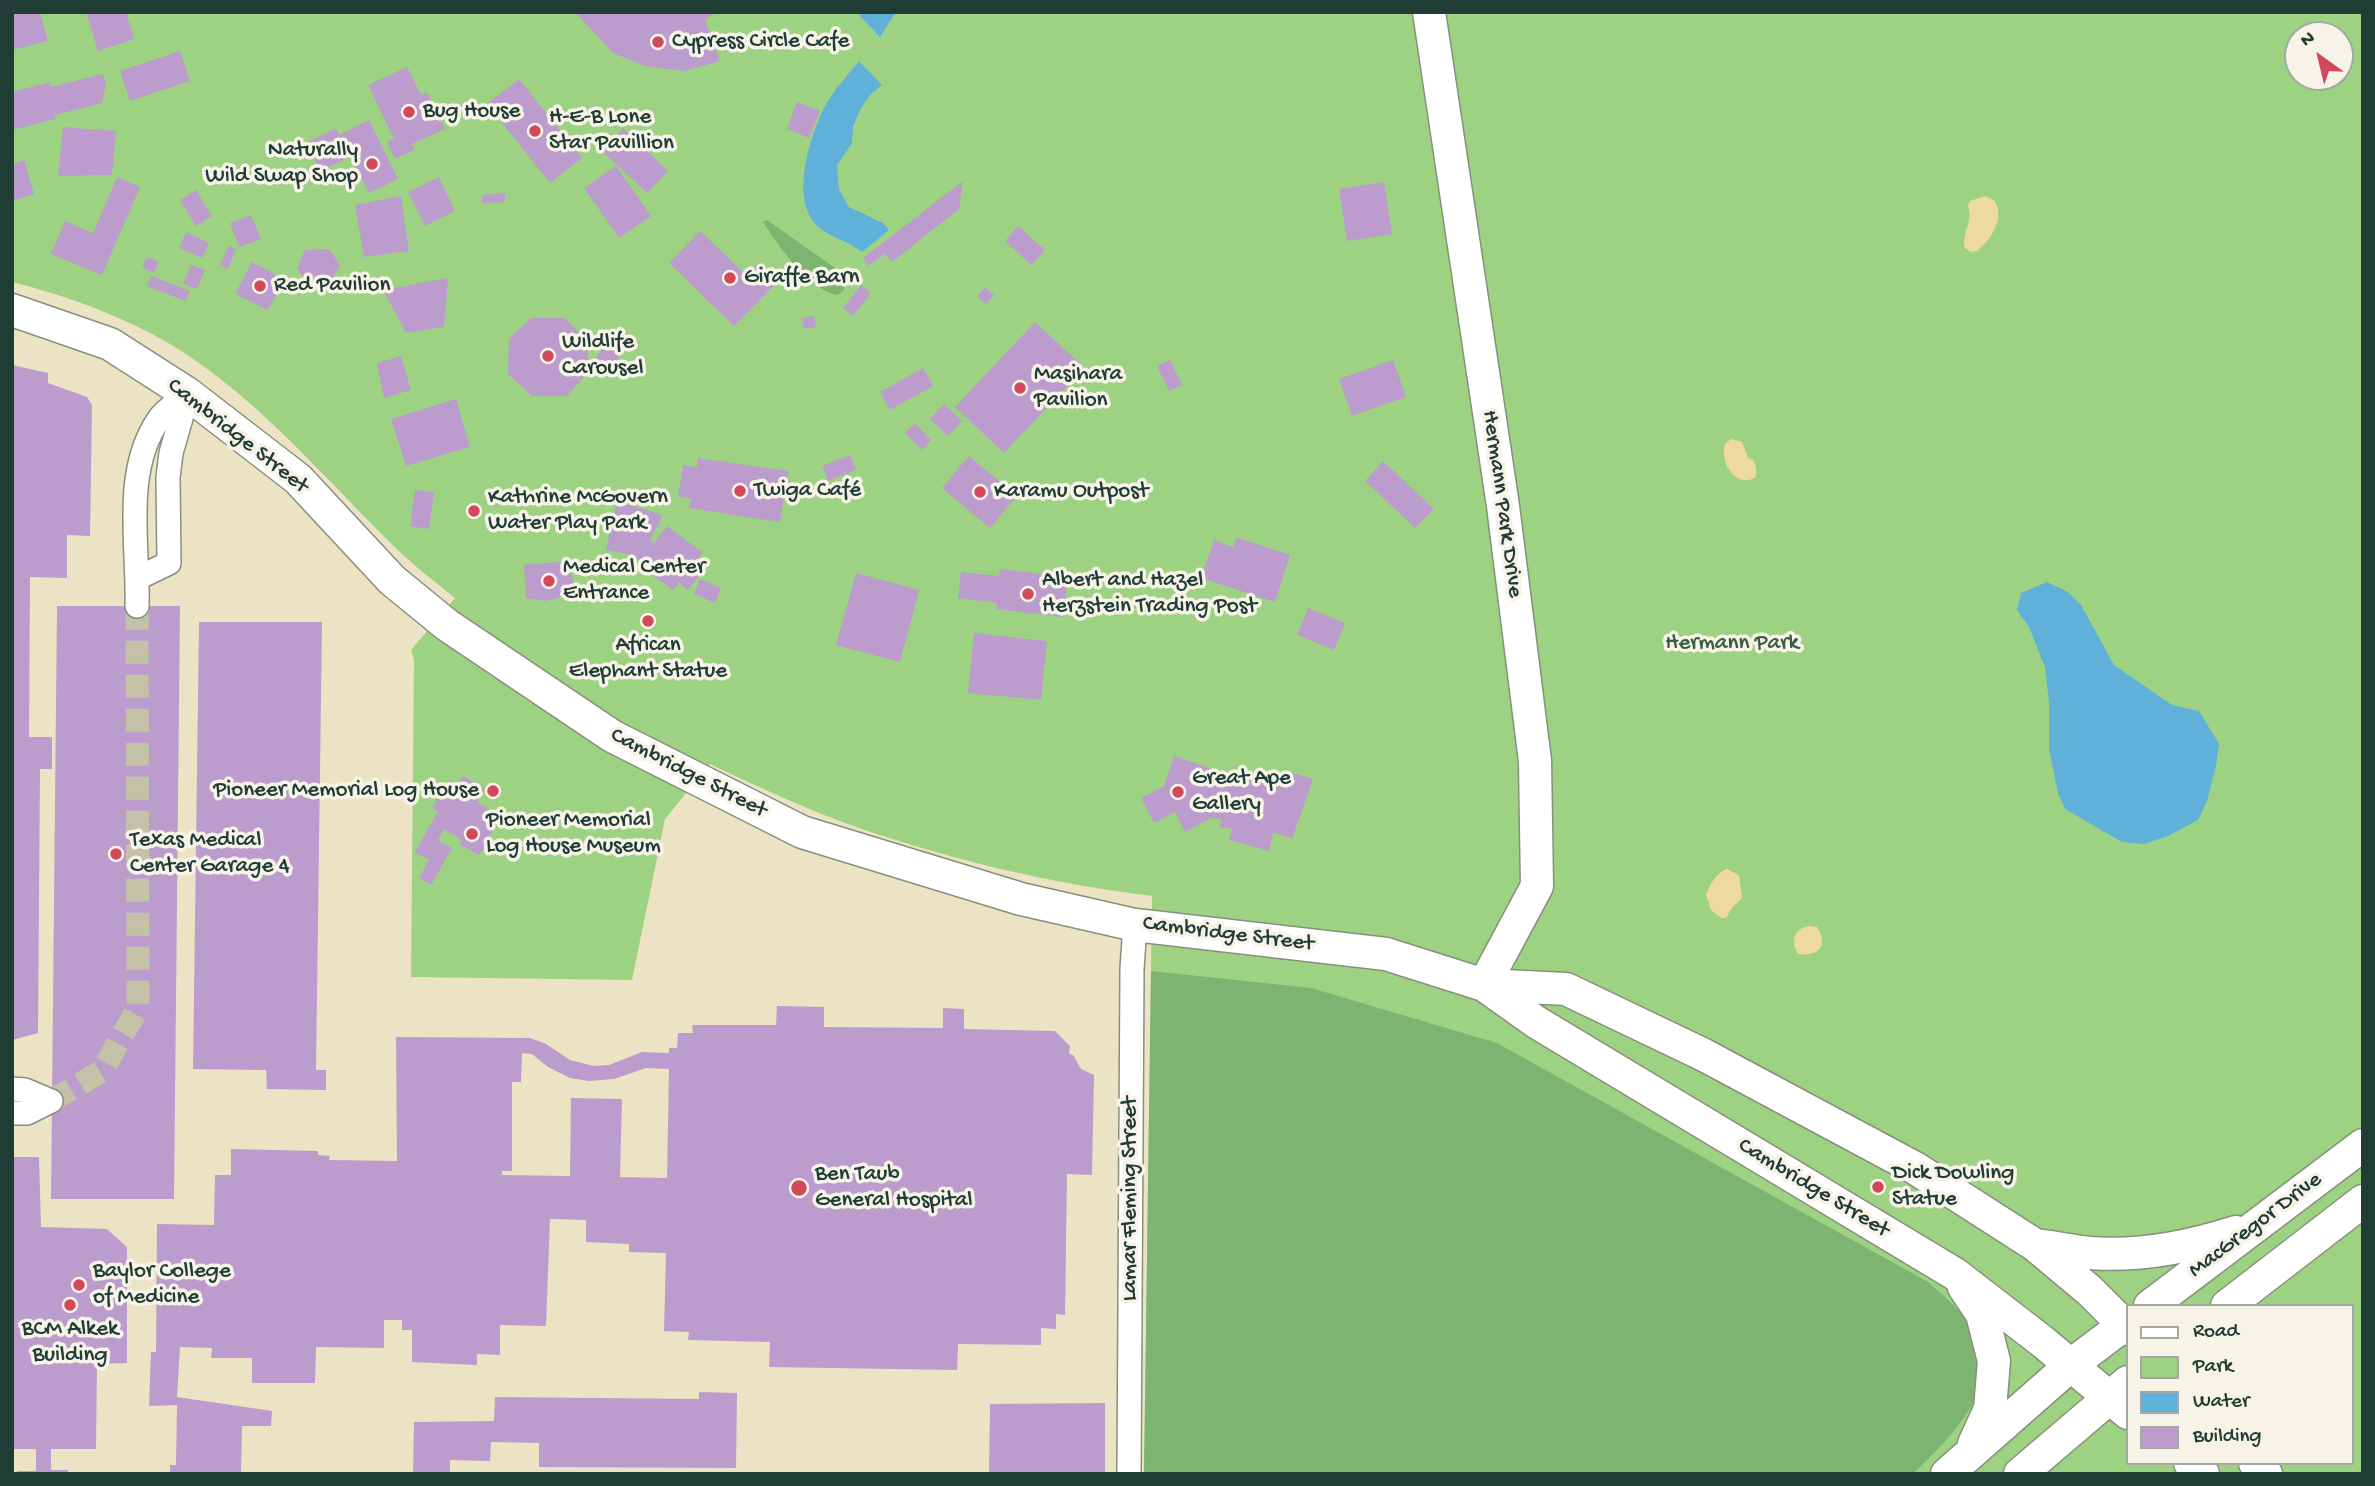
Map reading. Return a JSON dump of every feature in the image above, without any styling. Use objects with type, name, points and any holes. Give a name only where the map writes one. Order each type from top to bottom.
[{"type":"street","name":"Hermann Park Drive","points":[[1429,12],[1501,494],[1535,761],[1537,886],[1483,985]]},
{"type":"street","name":"Cambridge Street","points":[[12,310],[110,344],[188,394],[298,480],[392,580],[447,625],[612,736],[802,832],[1021,899],[1135,925],[1387,954],[1483,985],[1566,989],[1704,1055],[1915,1168],[2035,1245],[2126,1324]]},
{"type":"street","points":[[137,606],[136,493],[143,452],[159,417],[188,394]]},
{"type":"street","points":[[138,578],[169,563],[167,477],[188,394]]},
{"type":"street","name":"Lamar Fleming Street","points":[[1129,1474],[1132,968],[1135,925]]},
{"type":"street","name":"Cambridge Street","points":[[1483,985],[1536,1023],[1955,1274],[2071,1365],[2122,1397]]},
{"type":"street","points":[[12,1089],[25,1090],[51,1101],[27,1112],[12,1112]]},
{"type":"street","name":"MacGregor Drive","points":[[2153,1304],[2363,1145]]},
{"type":"street","name":"MacGregor Drive","points":[[2230,1304],[2363,1201]]},
{"type":"street","points":[[2035,1245],[2091,1253],[2148,1252],[2203,1243],[2257,1225]]},
{"type":"street","points":[[1955,1274],[1982,1314],[1994,1361],[1990,1409],[1959,1463]]},
{"type":"street","points":[[1959,1463],[2071,1365],[2126,1326]]},
{"type":"street","points":[[2020,1474],[2122,1397]]},
{"type":"green space","name":"Hermann Park","points":[[12,12],[2363,12],[2363,1474],[1144,1474],[1152,896],[1042,878],[933,851],[823,815],[710,764],[665,819],[632,980],[411,977],[414,659],[411,650],[455,598],[402,554],[294,444],[237,392],[156,336],[75,301],[12,282]]},
{"type":"green space","points":[[767,220],[838,270],[845,281],[844,290],[838,295],[827,292],[805,276],[769,232],[763,222]]},
{"type":"green space","points":[[1151,971],[1311,988],[1497,1043],[1928,1282],[1959,1311],[1973,1335],[1980,1371],[1973,1404],[1953,1432],[1913,1474],[1144,1474]]},
{"type":"sand","points":[[1985,196],[1994,200],[1998,221],[1987,241],[1977,251],[1971,252],[1965,248],[1964,243],[1970,217],[1968,206],[1970,201]]},
{"type":"sand","points":[[1731,439],[1742,442],[1748,458],[1753,460],[1756,467],[1756,477],[1742,480],[1727,466],[1724,459],[1725,444]]},
{"type":"sand","points":[[1727,869],[1739,875],[1742,898],[1726,918],[1721,918],[1711,910],[1706,895],[1714,879]]},
{"type":"sand","points":[[1817,927],[1822,944],[1812,954],[1798,954],[1795,936],[1800,929]]},
{"type":"water","points":[[861,12],[896,12],[880,37],[859,15]]},
{"type":"water","points":[[859,61],[882,85],[870,95],[861,108],[853,127],[852,143],[837,165],[839,189],[849,207],[883,223],[889,230],[862,252],[818,227],[807,210],[804,196],[805,165],[813,134],[824,108]]},
{"type":"water","points":[[2047,582],[2068,592],[2081,605],[2114,665],[2172,705],[2199,711],[2219,744],[2207,801],[2198,820],[2168,836],[2144,844],[2122,842],[2065,809],[2058,793],[2049,749],[2049,702],[2045,667],[2029,627],[2017,610],[2021,593]]},
{"type":"building","points":[[12,12],[40,12],[48,41],[12,50]]},
{"type":"building","points":[[86,12],[126,12],[134,39],[98,51]]},
{"type":"building","name":"Cypress Circle Cafe","points":[[575,12],[717,12],[705,19],[720,61],[684,71],[645,66],[613,53]]},
{"type":"building","points":[[180,51],[190,81],[130,101],[120,71]]},
{"type":"building","name":"Bug House","points":[[407,67],[421,95],[427,92],[445,129],[412,144],[415,149],[395,159],[387,142],[394,139],[368,85]]},
{"type":"building","points":[[103,74],[106,85],[102,103],[55,115],[56,119],[12,130],[12,92],[50,82],[51,87]]},
{"type":"building","name":"H-E-B Lone Star Pavillion","points":[[519,79],[582,158],[550,183],[487,104]]},
{"type":"building","points":[[797,102],[820,111],[809,138],[787,129]]},
{"type":"building","name":"Naturally Wild Swap Shop","points":[[369,120],[398,179],[369,193],[351,156],[321,171],[306,143],[336,128],[339,135]]},
{"type":"building","points":[[63,127],[116,131],[112,175],[58,176]]},
{"type":"building","points":[[623,128],[668,171],[647,193],[602,151]]},
{"type":"building","points":[[24,160],[34,194],[12,201],[12,164]]},
{"type":"building","points":[[616,166],[651,216],[619,238],[584,188]]},
{"type":"building","points":[[117,177],[140,187],[102,275],[51,254],[65,221],[93,233]]},
{"type":"building","points":[[439,177],[455,211],[425,226],[408,192]]},
{"type":"building","points":[[963,181],[959,209],[892,262],[885,254],[868,266],[863,258]]},
{"type":"building","points":[[1384,182],[1392,234],[1347,241],[1339,189]]},
{"type":"building","points":[[196,190],[212,216],[196,226],[180,200]]},
{"type":"building","points":[[505,193],[505,202],[482,203],[482,195]]},
{"type":"building","points":[[401,196],[409,251],[364,257],[355,205]]},
{"type":"building","points":[[251,215],[261,239],[239,247],[230,223]]},
{"type":"building","points":[[1018,226],[1045,250],[1031,265],[1005,241]]},
{"type":"building","name":"Giraffe Barn","points":[[700,231],[746,275],[759,262],[778,281],[734,326],[669,263]]},
{"type":"building","points":[[186,232],[209,243],[202,258],[179,248]]},
{"type":"building","points":[[228,246],[236,249],[228,269],[220,266]]},
{"type":"building","points":[[329,249],[340,265],[330,282],[307,283],[297,268],[305,250]]},
{"type":"building","points":[[147,257],[159,262],[154,273],[142,268]]},
{"type":"building","name":"Red Pavilion","points":[[252,262],[284,279],[268,310],[235,294]]},
{"type":"building","points":[[191,265],[205,270],[197,289],[183,284]]},
{"type":"building","points":[[151,276],[190,291],[185,301],[147,286]]},
{"type":"building","points":[[448,278],[444,327],[406,333],[383,290]]},
{"type":"building","points":[[861,285],[871,293],[853,316],[843,308]]},
{"type":"building","points":[[985,287],[994,295],[986,304],[977,297]]},
{"type":"building","points":[[814,316],[816,327],[804,329],[802,318]]},
{"type":"building","name":"Wildlife Carousel","points":[[531,318],[564,318],[587,340],[589,371],[567,396],[532,396],[508,374],[509,339]]},
{"type":"building","name":"Masihara Pavilion","points":[[1035,322],[1085,368],[1004,453],[955,407]]},
{"type":"building","points":[[605,345],[618,348],[619,362],[611,377],[597,375],[595,359]]},
{"type":"building","points":[[401,356],[411,390],[384,398],[377,363]]},
{"type":"building","points":[[1170,360],[1182,385],[1169,391],[1157,366]]},
{"type":"building","points":[[1393,360],[1406,397],[1352,416],[1339,379]]},
{"type":"building","points":[[12,365],[48,373],[48,383],[87,397],[92,405],[90,536],[67,535],[67,578],[30,577],[29,737],[52,737],[52,769],[40,769],[38,1033],[12,1040]]},
{"type":"building","points":[[923,368],[933,386],[890,410],[880,392]]},
{"type":"building","points":[[456,399],[470,447],[406,466],[391,419]]},
{"type":"building","points":[[944,404],[962,421],[948,436],[930,419]]},
{"type":"building","points":[[915,423],[931,440],[922,450],[905,433]]},
{"type":"building","points":[[850,455],[856,470],[828,481],[822,466]]},
{"type":"building","name":"Karamu Outpost","points":[[969,456],[1017,496],[990,528],[942,488]]},
{"type":"building","points":[[698,458],[788,471],[780,522],[689,508],[691,499],[678,497],[683,465],[697,467]]},
{"type":"building","points":[[1383,461],[1434,509],[1415,528],[1365,481]]},
{"type":"building","points":[[415,490],[434,492],[429,529],[410,526]]},
{"type":"building","points":[[617,501],[663,515],[650,540],[654,543],[667,526],[703,553],[689,570],[698,577],[688,590],[679,583],[673,590],[638,565],[640,560],[632,555],[606,550]]},
{"type":"building","points":[[1236,537],[1290,555],[1275,602],[1201,578],[1214,540],[1233,547]]},
{"type":"building","name":"Medical Center Entrance","points":[[570,561],[575,594],[545,601],[526,598],[524,565]]},
{"type":"building","points":[[1000,569],[1068,577],[1063,617],[996,609],[997,603],[958,598],[961,572],[999,576]]},
{"type":"building","points":[[856,573],[919,590],[900,662],[836,645]]},
{"type":"building","points":[[700,579],[721,588],[715,603],[694,594]]},
{"type":"building","name":"Texas Medical Center Garage 4","points":[[57,606],[180,606],[174,1199],[51,1199]]},
{"type":"building","points":[[1308,608],[1345,623],[1334,650],[1297,635]]},
{"type":"building","points":[[199,622],[322,622],[316,1070],[326,1070],[326,1090],[267,1089],[266,1070],[193,1069]]},
{"type":"building","points":[[974,633],[1047,641],[1041,700],[968,693]]},
{"type":"building","points":[[1174,756],[1278,786],[1284,770],[1313,779],[1292,839],[1273,832],[1269,851],[1229,840],[1232,829],[1220,827],[1221,819],[1211,818],[1185,832],[1175,812],[1154,823],[1141,798],[1164,786]]},
{"type":"building","name":"Pioneer Memorial Log House Museum","points":[[463,776],[485,788],[477,802],[501,817],[479,855],[459,844],[462,840],[444,829],[438,840],[452,848],[431,885],[419,878],[429,860],[415,852],[438,811],[432,808],[449,780],[458,785]]},
{"type":"building","name":"Ben Taub General Hospital","points":[[777,1006],[824,1007],[824,1027],[943,1028],[943,1008],[964,1009],[964,1029],[1055,1031],[1070,1046],[1069,1054],[1073,1055],[1081,1069],[1094,1075],[1092,1175],[1067,1174],[1065,1315],[1056,1314],[1056,1329],[1041,1328],[1041,1345],[958,1344],[957,1370],[769,1367],[770,1342],[688,1340],[689,1332],[664,1331],[666,1253],[629,1252],[629,1244],[586,1242],[586,1220],[550,1219],[546,1326],[500,1325],[500,1355],[477,1354],[477,1365],[412,1362],[412,1330],[402,1330],[402,1320],[384,1320],[384,1348],[316,1347],[315,1383],[252,1383],[252,1358],[211,1358],[212,1348],[180,1347],[177,1397],[272,1411],[271,1426],[242,1426],[241,1474],[170,1474],[170,1465],[176,1465],[177,1405],[149,1406],[151,1352],[156,1352],[157,1224],[214,1225],[215,1175],[231,1175],[231,1149],[318,1151],[318,1155],[330,1156],[329,1160],[397,1161],[396,1037],[530,1038],[546,1044],[570,1060],[594,1066],[609,1065],[642,1052],[669,1053],[669,1048],[677,1048],[678,1033],[693,1033],[692,1025],[776,1025]],"holes":[[[522,1053],[532,1054],[548,1067],[570,1078],[589,1081],[614,1079],[646,1068],[669,1069],[667,1178],[620,1177],[622,1099],[571,1098],[570,1176],[502,1175],[502,1171],[512,1171],[512,1082],[521,1082]]]},
{"type":"building","name":"BCM Alkek Building","points":[[12,1157],[39,1157],[41,1227],[107,1229],[127,1247],[127,1363],[97,1364],[96,1449],[51,1449],[51,1470],[68,1470],[68,1474],[17,1474],[17,1471],[36,1471],[36,1449],[12,1449]]},
{"type":"building","points":[[699,1392],[737,1393],[736,1468],[539,1467],[539,1443],[491,1442],[490,1461],[450,1460],[450,1474],[413,1474],[414,1422],[494,1421],[495,1397],[699,1399]]},
{"type":"building","points":[[1105,1403],[1105,1474],[989,1474],[990,1404]]},
{"type":"tunnel","points":[[51,1101],[102,1071],[138,1008],[137,606]]},
{"type":"place","name":"Cypress Circle Cafe","points":[[658,42]]},
{"type":"place","name":"Bug House","points":[[409,112]]},
{"type":"place","name":"H-E-B Lone Star Pavillion","points":[[535,131]]},
{"type":"place","name":"Naturally Wild Swap Shop","points":[[372,164]]},
{"type":"place","name":"Giraffe Barn","points":[[730,278]]},
{"type":"place","name":"Red Pavilion","points":[[260,286]]},
{"type":"place","name":"Wildlife Carousel","points":[[548,356]]},
{"type":"place","name":"Masihara Pavilion","points":[[1020,388]]},
{"type":"place","name":"Twiga Café","points":[[740,491]]},
{"type":"place","name":"Karamu Outpost","points":[[980,492]]},
{"type":"place","name":"Kathrine McGovern Water Play Park","points":[[474,511]]},
{"type":"place","name":"Medical Center Entrance","points":[[549,581]]},
{"type":"place","name":"Albert and Hazel Herzstein Trading Post","points":[[1028,594]]},
{"type":"place","name":"African Elephant Statue","points":[[648,621]]},
{"type":"place","name":"Pioneer Memorial Log House","points":[[493,791]]},
{"type":"place","name":"Great Ape Gallery","points":[[1178,792]]},
{"type":"place","name":"Pioneer Memorial Log House Museum","points":[[472,834]]},
{"type":"place","name":"Texas Medical Center Garage 4","points":[[116,854]]},
{"type":"place","name":"Dick Dowling Statue","points":[[1878,1187]]},
{"type":"place","name":"Ben Taub General Hospital","points":[[799,1188]]},
{"type":"place","name":"Baylor College of Medicine","points":[[79,1285]]},
{"type":"place","name":"BCM Alkek Building","points":[[70,1305]]}]
